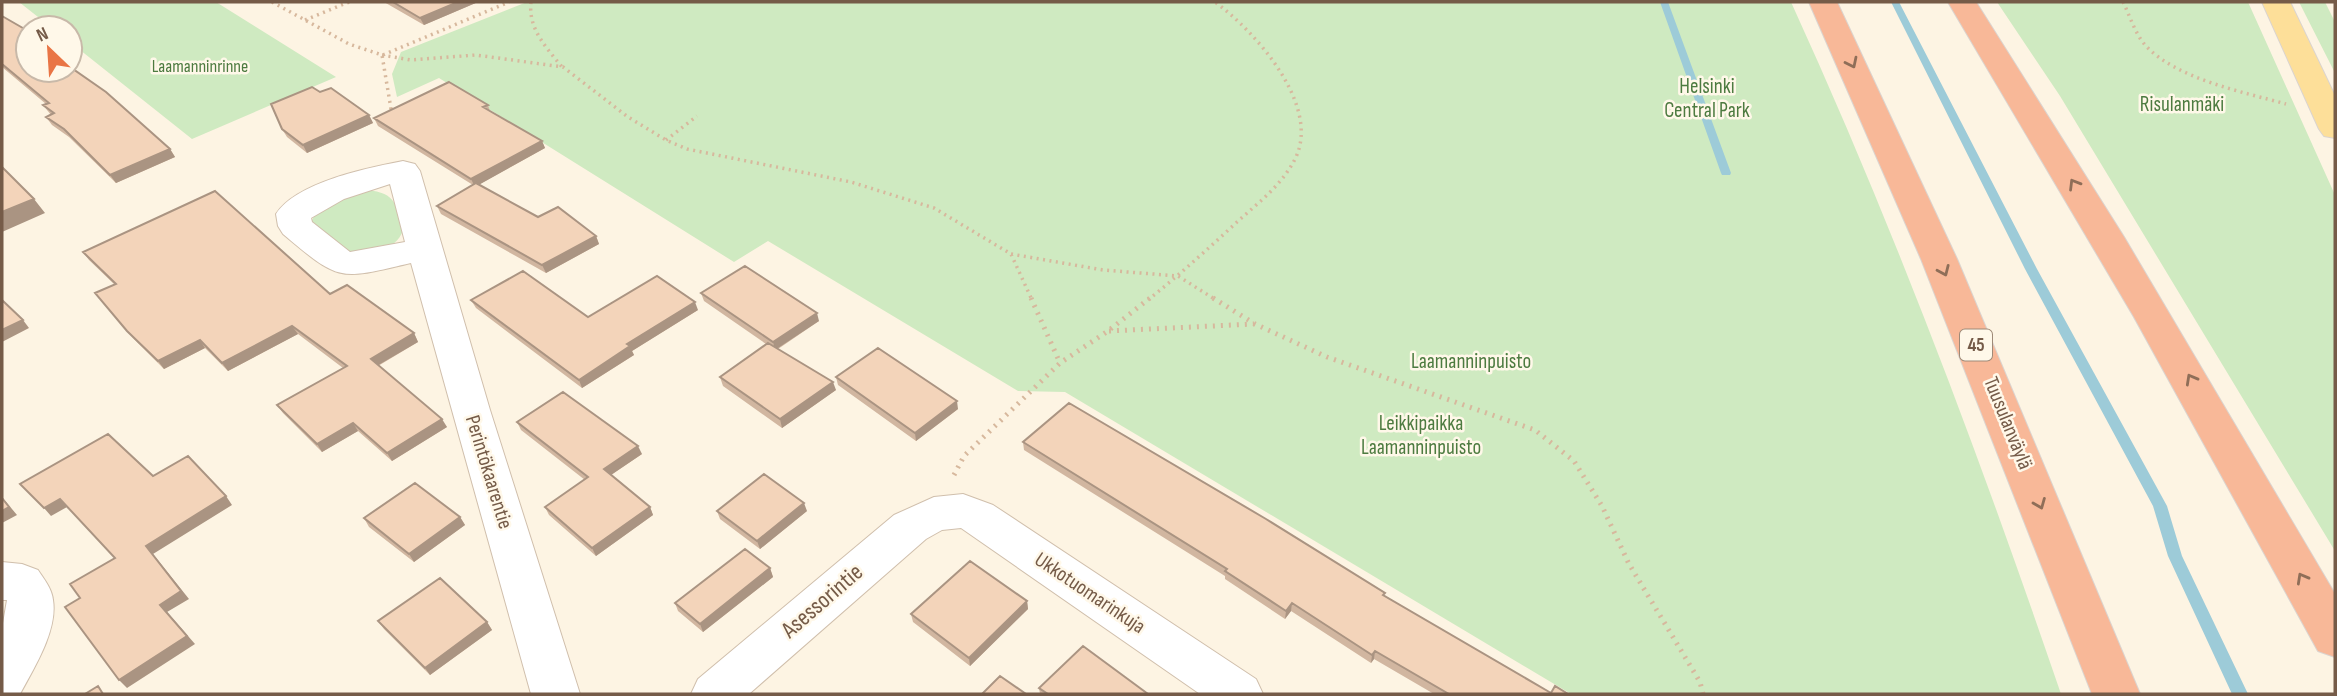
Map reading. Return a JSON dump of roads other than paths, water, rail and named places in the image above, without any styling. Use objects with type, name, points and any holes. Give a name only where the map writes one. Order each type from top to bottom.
[{"type":"highway","name":"Tuusulanväylä","points":[[1823,2],[1863,86],[1980,353],[2116,694]]},
{"type":"highway","points":[[1962,2],[2019,91],[2182,363],[2335,637]]},
{"type":"main road","points":[[2276,2],[2331,122]]},
{"type":"street","name":"Perintökaarentie","points":[[423,250],[344,264],[295,226],[293,214],[306,205],[367,178],[403,171],[423,250],[431,267],[470,410],[556,694]]},
{"type":"street","name":"Ukkotuomarinkuja","points":[[934,514],[963,511],[978,517],[1239,694]]},
{"type":"street","name":"Asessorintie","points":[[715,694],[876,554],[910,527],[934,514]]},
{"type":"street","points":[[2,582],[22,583],[30,597],[26,624],[16,656],[2,681]]},
{"type":"waterway","points":[[1664,2],[1726,173]]},
{"type":"waterway","points":[[1895,2],[2031,269],[2160,506],[2175,556],[2240,694]]},
{"type":"park label","name":"Laamanninrinne","points":[[200,66]]},
{"type":"park label","name":"Helsinki Central Park","points":[[1707,98]]},
{"type":"park label","name":"Risulanmäki","points":[[2182,104]]},
{"type":"park label","name":"Laamanninpuisto","points":[[1471,361]]},
{"type":"park label","name":"Leikkipaikka Laamanninpuisto","points":[[1421,435]]}]
